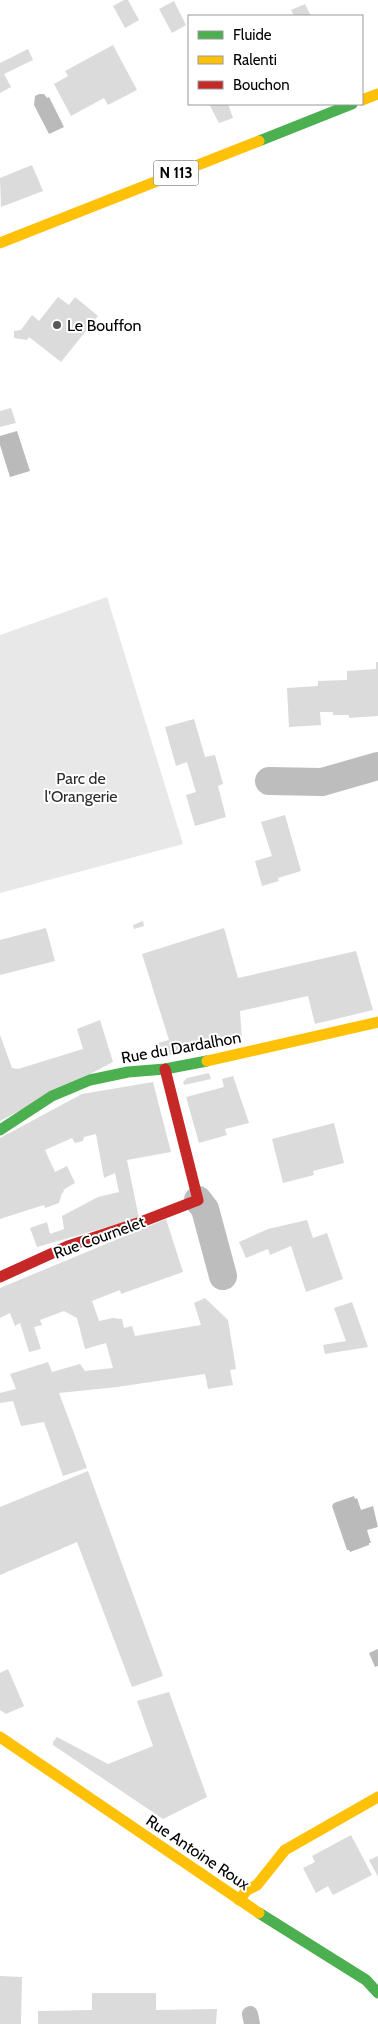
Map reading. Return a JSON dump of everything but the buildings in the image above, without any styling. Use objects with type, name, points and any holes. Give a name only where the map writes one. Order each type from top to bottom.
[{"type":"street","points":[[363,100],[378,94]]},
{"type":"street","name":"N 113","points":[[0,243],[349,105]]},
{"type":"street","points":[[269,782],[322,782],[378,766]]},
{"type":"street","name":"Rue du Dardalhon","points":[[0,1130],[52,1096],[90,1080],[128,1072],[165,1069],[233,1056],[378,1022]]},
{"type":"street","points":[[165,1069],[198,1200],[205,1209],[223,1276]]},
{"type":"street","name":"Rue Cournelet","points":[[0,1277],[68,1246],[141,1222],[198,1200]]},
{"type":"street","name":"Rue Antoine Roux","points":[[0,1737],[240,1900],[366,1980],[378,1993]]},
{"type":"street","points":[[240,1900],[248,1890],[257,1885],[286,1850],[378,1797]]},
{"type":"green space","name":"Parc de l'Orangerie","points":[[107,597],[183,844],[0,893],[0,635]]},
{"type":"shaded area","points":[[44,94],[47,98],[49,97],[64,127],[49,134],[34,105],[35,96]]},
{"type":"shaded area","points":[[17,431],[30,471],[10,477],[0,445],[0,436]]},
{"type":"shaded area","points":[[354,1496],[355,1499],[357,1498],[361,1510],[373,1506],[378,1527],[367,1530],[371,1543],[369,1545],[350,1552],[347,1550],[332,1506],[334,1503]]},
{"type":"shaded area","points":[[378,1649],[378,1666],[375,1667],[369,1653]]},
{"type":"traffic: fast","points":[[259,141],[349,105]]},
{"type":"traffic: fast","points":[[0,1130],[52,1096],[90,1080],[128,1072],[165,1069],[207,1061]]},
{"type":"traffic: fast","points":[[259,1913],[366,1980],[378,1993]]},
{"type":"traffic: slow","points":[[363,100],[378,94]]},
{"type":"traffic: slow","points":[[0,243],[259,141]]},
{"type":"traffic: slow","points":[[207,1061],[378,1022]]},
{"type":"traffic: slow","points":[[0,1737],[259,1913]]},
{"type":"traffic: slow","points":[[239,1900],[247,1890],[257,1885],[285,1850],[378,1797]]},
{"type":"traffic: jam","points":[[0,1277],[68,1246],[141,1222],[198,1200],[165,1069]]},
{"type":"place","name":"Le Bouffon","points":[[57,325]]}]
